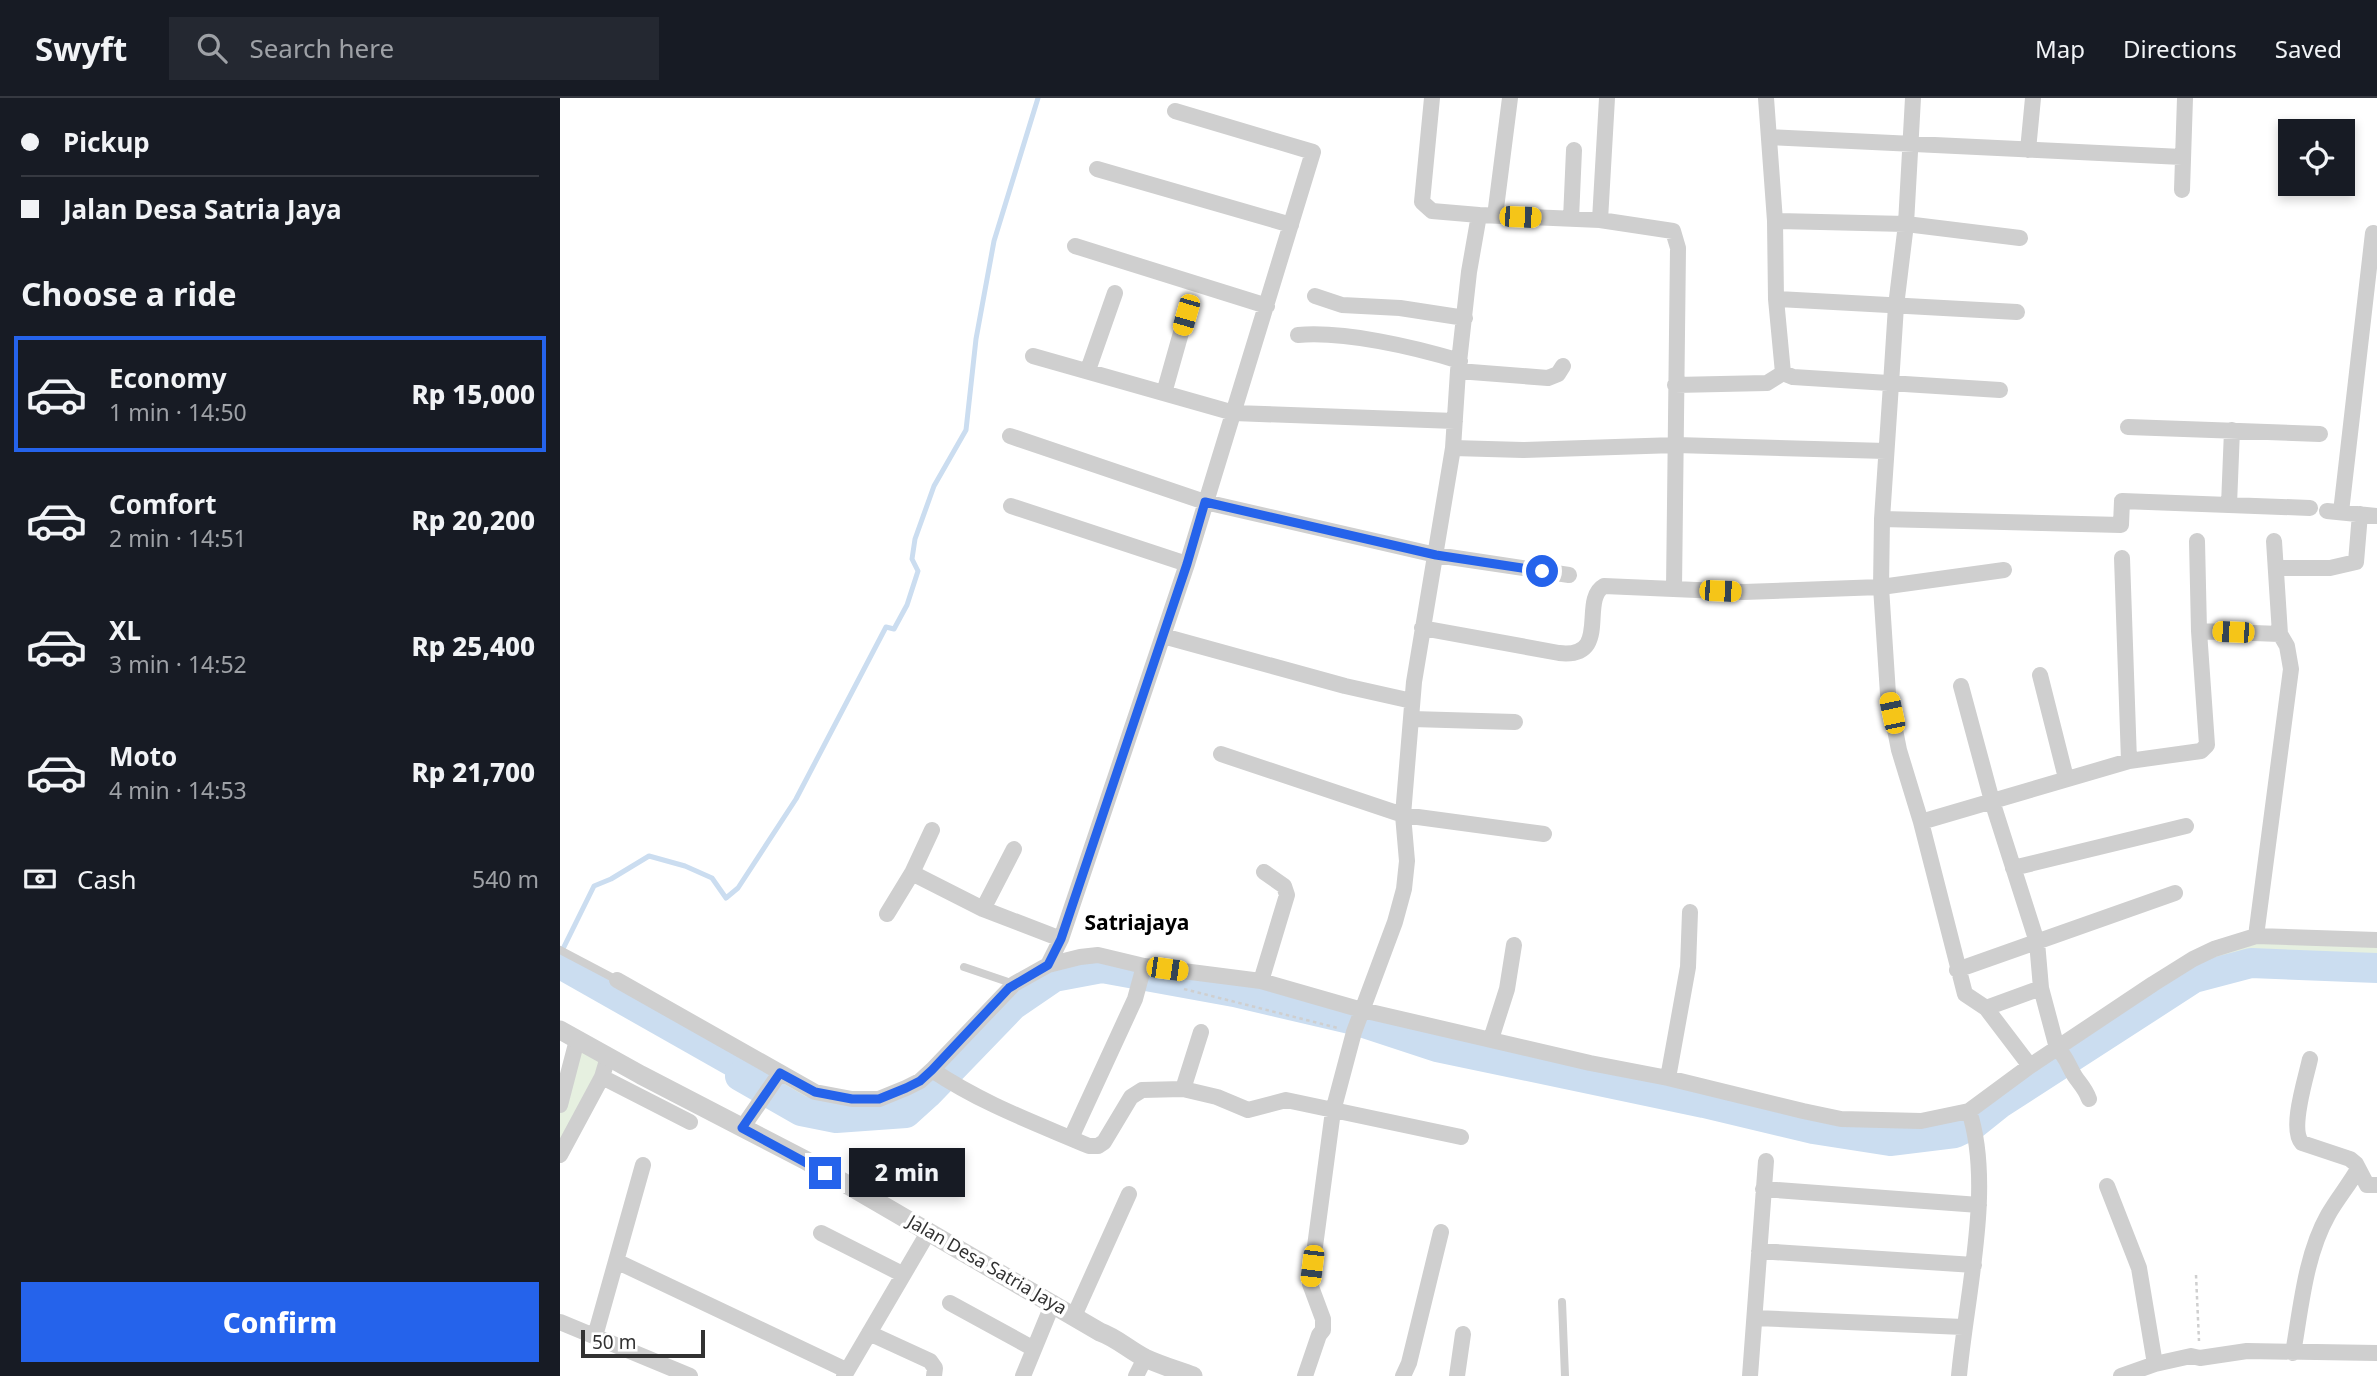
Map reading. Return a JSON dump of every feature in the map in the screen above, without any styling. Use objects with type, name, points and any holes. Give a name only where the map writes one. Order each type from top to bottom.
[{"type":"street","points":[[1432,98],[1422,202],[1432,211],[1600,220],[1673,231],[1675,234],[1678,248],[1674,589]]},
{"type":"street","points":[[1305,1376],[1323,1330],[1323,1319],[1310,1284],[1333,1111],[1354,1032],[1395,922],[1404,889],[1407,861],[1403,815],[1412,701],[1453,448],[1469,272],[1487,215],[1510,98]]},
{"type":"street","points":[[1600,220],[1607,98]]},
{"type":"street","points":[[1766,98],[1776,221],[1776,299],[1783,373]]},
{"type":"street","points":[[1913,98],[1906,224],[1896,306],[1882,519],[1881,587],[1888,694],[1899,750],[1921,822],[1965,993],[1986,1008],[2030,1066]]},
{"type":"street","points":[[2028,150],[2033,98]]},
{"type":"street","points":[[2182,190],[2185,98]]},
{"type":"street","points":[[1048,965],[1061,939],[1187,564],[1313,152],[1175,111]]},
{"type":"street","points":[[1770,137],[2182,158]]},
{"type":"street","points":[[1570,219],[1574,150]]},
{"type":"street","points":[[1097,169],[1291,225]]},
{"type":"street","points":[[1776,221],[1906,224],[2020,237]]},
{"type":"street","points":[[2373,233],[2334,512],[2377,516]]},
{"type":"street","points":[[1076,246],[1267,306]]},
{"type":"street","points":[[1088,370],[1115,293]]},
{"type":"street","points":[[1315,296],[1349,306],[1400,308],[1465,318]]},
{"type":"street","points":[[1776,299],[2017,312]]},
{"type":"street","points":[[1164,393],[1186,315]]},
{"type":"street","points":[[1298,335],[1320,335],[1394,345],[1423,350],[1459,366],[1548,378],[1558,374],[1563,366]]},
{"type":"street","points":[[1033,356],[1234,413],[1455,421]]},
{"type":"street","points":[[1675,385],[1767,383],[1783,373]]},
{"type":"street","points":[[1783,373],[1793,377],[2000,390]]},
{"type":"street","points":[[2128,427],[2320,434]]},
{"type":"street","points":[[2229,505],[2232,430]]},
{"type":"street","points":[[1010,436],[1205,502],[1436,555],[1569,575]]},
{"type":"street","points":[[1453,448],[1523,450],[1676,445],[1886,451]]},
{"type":"street","points":[[1882,519],[2121,525],[2122,501],[2310,508]]},
{"type":"street","points":[[1011,506],[1187,564]]},
{"type":"street","points":[[2276,568],[2330,568],[2356,562],[2360,514]]},
{"type":"street","points":[[1921,822],[2129,761],[2187,753],[2206,747],[2208,740],[2199,631],[2197,541]]},
{"type":"street","points":[[2256,936],[2291,669],[2287,646],[2280,634],[2274,541]]},
{"type":"street","points":[[2122,558],[2129,761]]},
{"type":"street","points":[[1422,628],[1559,653],[1573,653],[1579,652],[1587,644],[1597,592],[1601,586],[1743,592],[1881,587],[2004,570]]},
{"type":"street","points":[[2199,631],[2280,634]]},
{"type":"street","points":[[1163,636],[1345,686],[1412,701]]},
{"type":"street","points":[[2040,675],[2066,778]]},
{"type":"street","points":[[1961,685],[1992,801],[2037,942],[2041,988],[2061,1051],[2075,1077],[2086,1088],[2089,1099]]},
{"type":"street","points":[[1412,719],[1515,722]]},
{"type":"street","points":[[1221,754],[1403,815],[1544,834]]},
{"type":"street","points":[[2013,868],[2186,826]]},
{"type":"street","points":[[887,914],[912,873],[932,830]]},
{"type":"street","points":[[983,909],[1014,849]]},
{"type":"street","points":[[1261,981],[1287,895],[1283,886],[1264,872]]},
{"type":"street","points":[[912,873],[983,909],[1061,939]]},
{"type":"street","points":[[1957,970],[2175,893]]},
{"type":"street","points":[[1668,1078],[1688,967],[1690,912]]},
{"type":"street","points":[[617,980],[815,1092],[852,1099],[879,1099],[920,1081],[1014,984],[1048,965],[1080,957],[1098,956],[1144,966],[1261,981],[1362,1010],[1841,1119],[1921,1121],[1972,1117],[2030,1066],[2061,1051],[2193,959],[2214,949],[2256,936],[2377,940]]},
{"type":"street","points":[[1491,1039],[1507,989],[1514,945]]},
{"type":"street","points":[[1070,1139],[1135,999],[1144,966]]},
{"type":"street","points":[[1986,1008],[2041,988]]},
{"type":"street","name":"Jalan Desa Satria Jaya","points":[[560,1030],[571,1043],[608,1057],[805,1160],[1145,1358],[1193,1376]]},
{"type":"street","points":[[1183,1088],[1201,1032]]},
{"type":"street","points":[[560,1105],[571,1043]]},
{"type":"street","points":[[560,1156],[602,1077],[608,1057]]},
{"type":"street","points":[[2310,1059],[2297,1122],[2298,1139],[2302,1143],[2345,1156],[2353,1161],[2367,1185],[2377,1185]]},
{"type":"street","points":[[932,1070],[966,1093],[997,1109],[1089,1146],[1098,1146],[1104,1142],[1131,1097],[1142,1090],[1183,1088],[1217,1097],[1248,1110],[1286,1100],[1461,1137]]},
{"type":"street","points":[[744,1126],[780,1073]]},
{"type":"street","points":[[602,1077],[690,1122]]},
{"type":"street","points":[[1959,1376],[1979,1205],[1977,1151],[1972,1117]]},
{"type":"street","points":[[1750,1376],[1766,1161]]},
{"type":"street","points":[[594,1336],[643,1165]]},
{"type":"street","points":[[2293,1353],[2303,1295],[2316,1244],[2328,1216],[2358,1169]]},
{"type":"street","points":[[2107,1186],[2139,1268],[2164,1367]]},
{"type":"street","points":[[1763,1189],[1979,1205]]},
{"type":"street","points":[[1074,1316],[1129,1194]]},
{"type":"street","points":[[615,1261],[845,1373],[929,1231]]},
{"type":"street","points":[[1403,1376],[1409,1363],[1441,1232]]},
{"type":"street","points":[[821,1233],[902,1274]]},
{"type":"street","points":[[1759,1251],[1973,1265]]},
{"type":"street","points":[[950,1303],[1034,1349]]},
{"type":"street","points":[[1023,1376],[1053,1303]]},
{"type":"street","points":[[1755,1318],[1963,1327]]},
{"type":"street","points":[[560,1322],[690,1376]]},
{"type":"street","points":[[869,1333],[930,1361],[935,1368],[934,1376]]},
{"type":"street","points":[[1457,1376],[1463,1334]]},
{"type":"street","points":[[2121,1376],[2164,1367],[2191,1356],[2200,1358],[2247,1351],[2377,1353]]},
{"type":"street","points":[[1136,1376],[1145,1358]]},
{"type":"lane","points":[[560,950],[617,980]]},
{"type":"lane","points":[[964,967],[1014,984]]},
{"type":"lane","points":[[1562,1302],[1565,1376]]},
{"type":"path","points":[[1178,988],[1354,1032]]},
{"type":"path","points":[[2196,1275],[2200,1358]]},
{"type":"green space","points":[[2377,940],[2377,968],[2251,963],[2194,978],[1999,1104],[1974,1124],[1955,1133],[1890,1141],[1813,1129],[1704,1103],[1437,1047],[1358,1021],[1234,992],[1102,968],[1055,977],[1013,1005],[906,1113],[836,1118],[801,1111],[768,1092],[780,1073],[852,1099],[906,1088],[1014,984],[1080,957],[1261,981],[1841,1119],[1969,1111],[2030,1066],[2236,941]]},
{"type":"green space","points":[[575,1050],[608,1057],[560,1155],[560,1105]]},
{"type":"water","points":[[560,950],[780,1073],[763,1096],[560,981]]},
{"type":"waterway","points":[[560,955],[594,886],[649,856],[685,866],[712,878],[726,898],[738,888],[796,799],[886,627],[894,629],[907,605],[918,571],[912,559],[915,539],[934,486],[966,430],[976,339],[994,241],[1038,98]]},
{"type":"waterway","points":[[740,1076],[801,1111],[836,1118],[906,1113],[1013,1005],[1054,977],[1102,968],[1234,992],[1358,1021],[1437,1047],[1704,1103],[1813,1129],[1890,1141],[1955,1133],[1974,1124],[1999,1104],[2194,978],[2251,963],[2377,968]]},
{"type":"district","name":"Satriajaya","points":[[1137,923]]},
{"type":"route","points":[[825,1173],[742,1128],[780,1073],[815,1092],[852,1099],[879,1099],[920,1081],[1009,988],[1048,965],[1061,939],[1187,564],[1205,502],[1436,555],[1542,571]]}]
